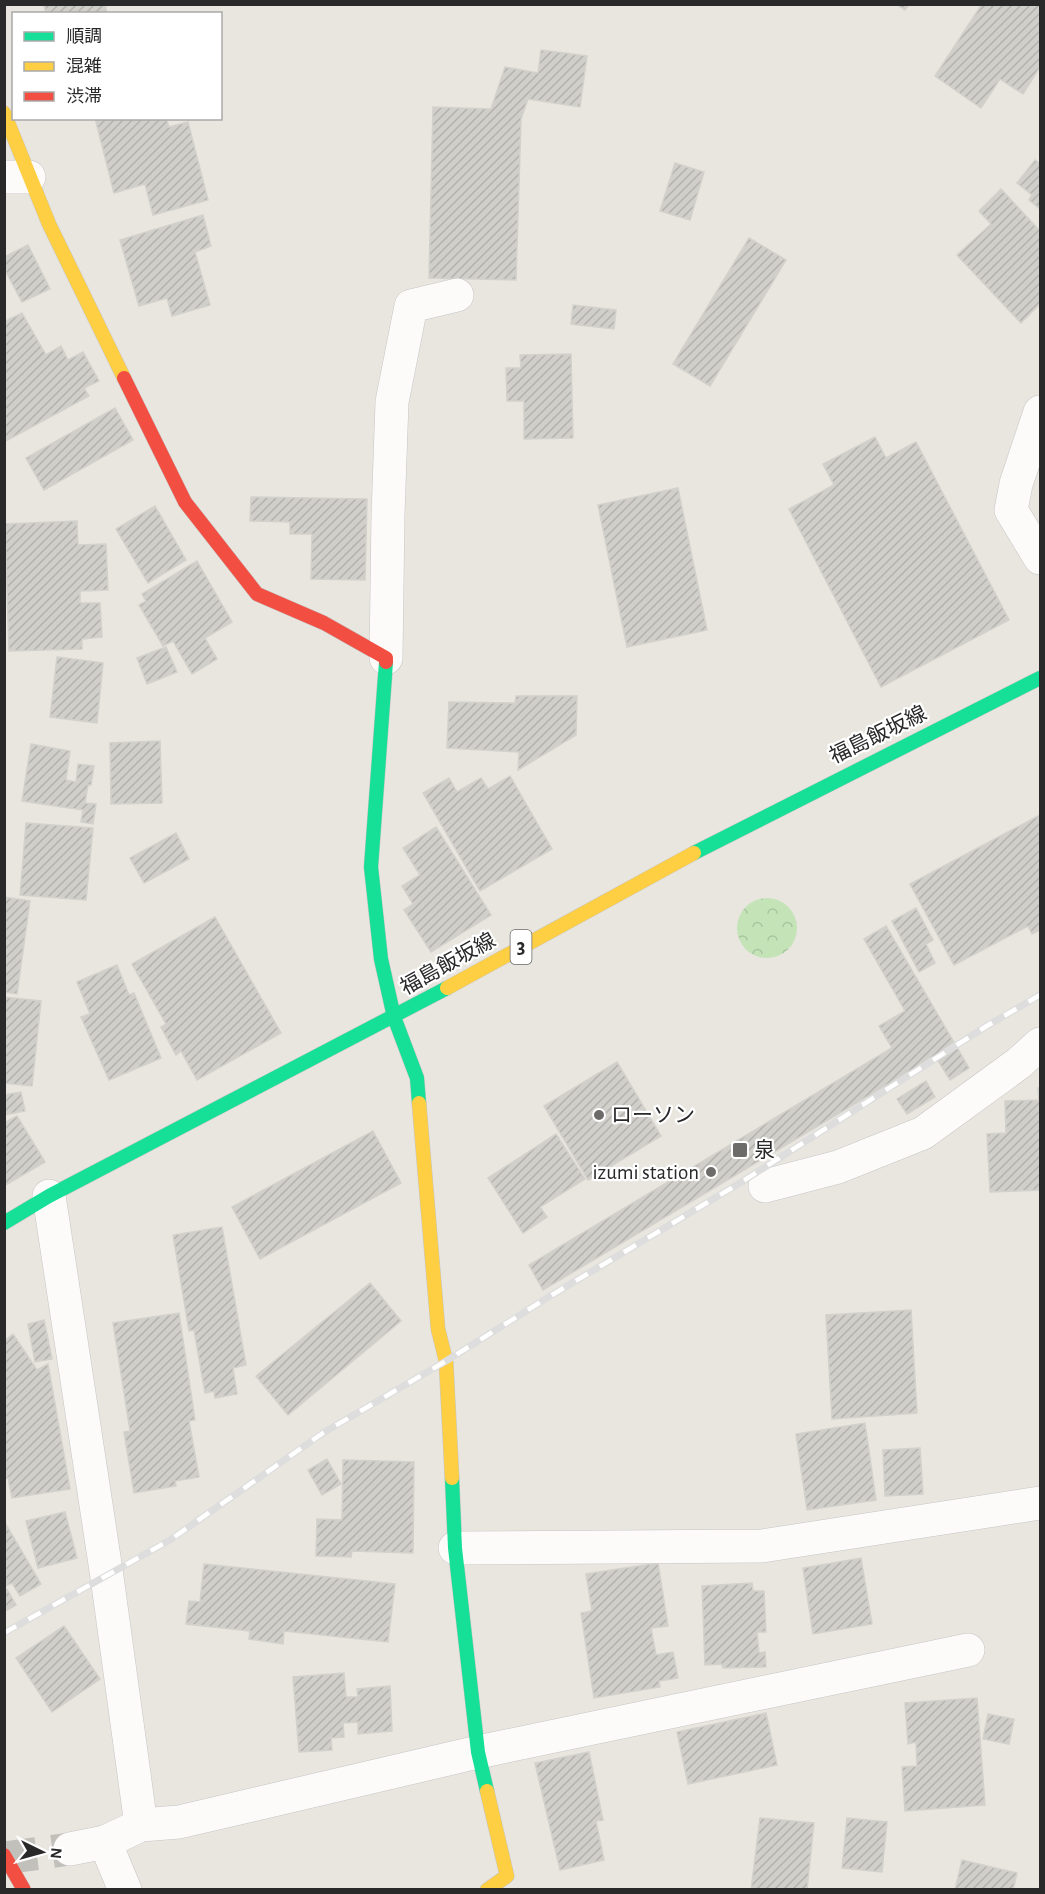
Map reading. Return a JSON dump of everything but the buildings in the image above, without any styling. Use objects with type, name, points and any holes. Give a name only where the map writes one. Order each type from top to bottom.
[{"type":"main road","points":[[4,113],[17,177],[49,224],[185,502],[257,594],[324,623],[386,658],[371,867],[381,959],[394,1017],[417,1078],[438,1329],[446,1362],[455,1548],[478,1752],[502,1885]]},
{"type":"main road","name":"福島飯坂線","points":[[4,1223],[49,1196],[394,1017],[734,831],[1041,678]]},
{"type":"main road","points":[[4,1855],[24,1890]]},
{"type":"street","points":[[386,658],[388,515],[393,402],[411,306],[457,295]]},
{"type":"street","points":[[1041,412],[1016,484],[1011,510],[1041,558]]},
{"type":"street","points":[[765,1186],[838,1167],[923,1133],[1019,1063],[1041,1044]]},
{"type":"street","points":[[49,1196],[107,1577],[141,1825]]},
{"type":"street","points":[[455,1548],[762,1546],[1041,1503]]},
{"type":"street","points":[[70,1849],[105,1842],[141,1825],[179,1822],[478,1752],[968,1650]]},
{"type":"street","points":[[105,1842],[125,1890]]},
{"type":"green space","points":[[761,898],[773,898],[789,906],[795,916],[797,928],[795,940],[789,950],[773,958],[761,958],[745,950],[737,934],[737,922],[745,906]]},
{"type":"tunnel","points":[[4,1858],[70,1849]]},
{"type":"railway","points":[[4,1633],[170,1540],[323,1433],[740,1183],[985,1027],[1040,995]]},
{"type":"traffic: fast","points":[[386,662],[371,867],[381,959],[394,1017],[417,1078],[419,1103]]},
{"type":"traffic: fast","points":[[694,853],[1040,678]]},
{"type":"traffic: fast","points":[[4,1223],[49,1196],[447,988]]},
{"type":"traffic: fast","points":[[452,1478],[455,1548],[478,1752],[487,1791]]},
{"type":"traffic: slow","points":[[4,113],[49,224],[124,378]]},
{"type":"traffic: slow","points":[[447,988],[694,853]]},
{"type":"traffic: slow","points":[[419,1103],[438,1329],[446,1361],[452,1478]]},
{"type":"traffic: slow","points":[[487,1791],[507,1876],[487,1890]]},
{"type":"traffic: jam","points":[[124,378],[185,502],[257,594],[324,623],[386,658],[386,662]]},
{"type":"traffic: jam","points":[[4,1855],[24,1890]]},
{"type":"place","name":"ローソン","points":[[599,1115]]},
{"type":"place","name":"泉","points":[[740,1150]]},
{"type":"place","name":"izumi station","points":[[711,1172]]}]
